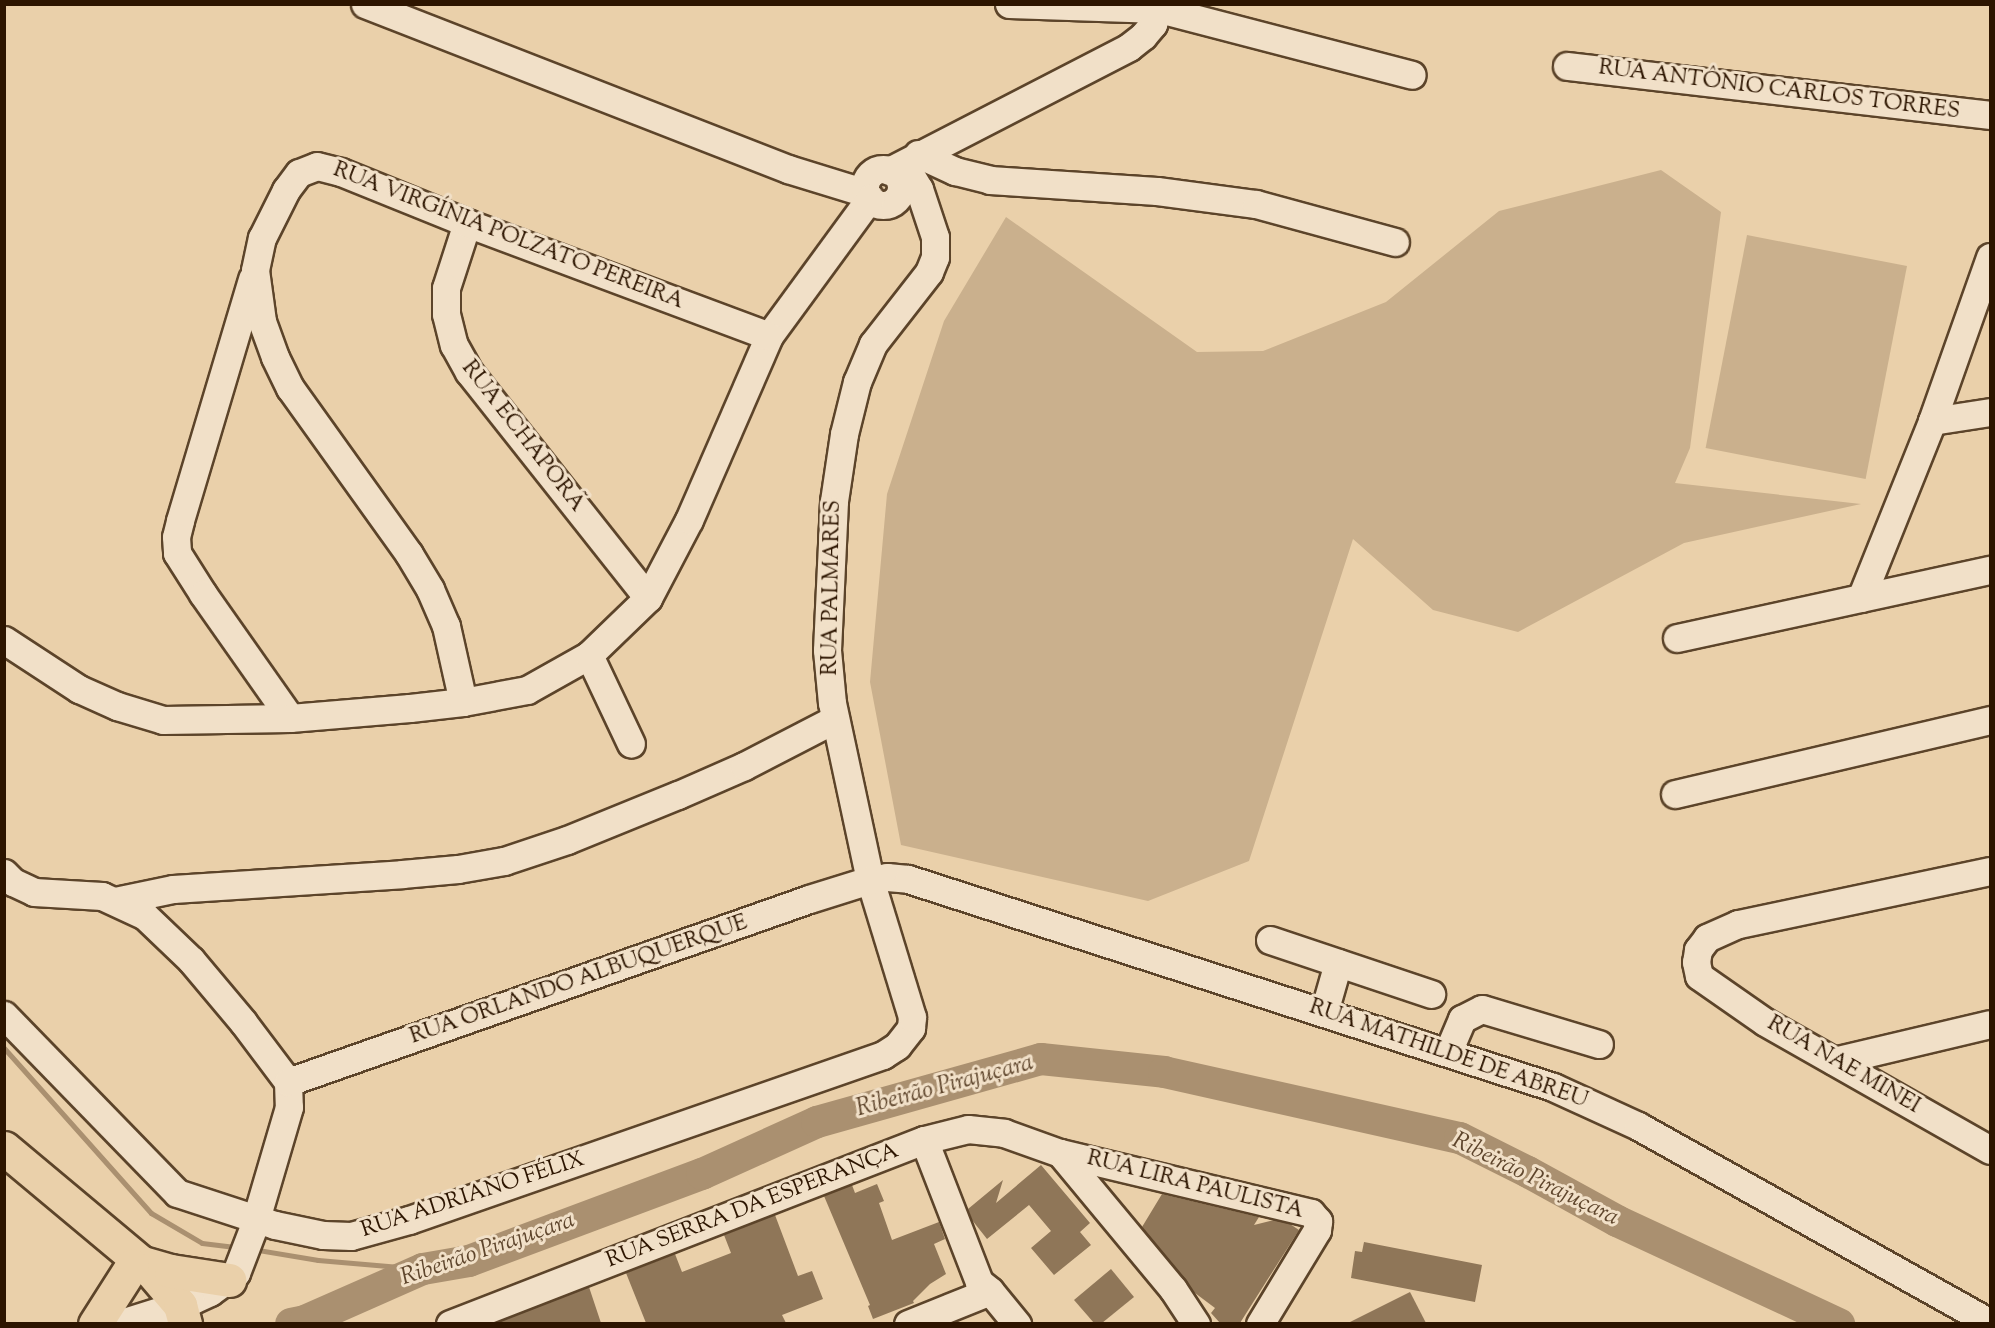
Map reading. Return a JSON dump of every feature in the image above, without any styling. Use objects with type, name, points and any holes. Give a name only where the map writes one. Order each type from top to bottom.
[{"type":"main road","points":[[4,1149],[143,1263],[174,1315]]},
{"type":"main road","points":[[143,1263],[228,1273]]},
{"type":"main road","points":[[95,1323],[143,1263]]},
{"type":"street","points":[[365,4],[788,169],[897,182],[990,180],[1157,191],[1256,204],[1395,242]]},
{"type":"street","points":[[1009,4],[1159,7],[1412,75]]},
{"type":"street","points":[[4,640],[79,689],[117,706],[163,720],[290,717],[463,702],[527,690],[590,655],[648,598],[689,520],[769,336],[831,254],[897,182],[965,132],[1129,47],[1153,24],[1159,7]]},
{"type":"street","name":"RUA ANTÔNIO CARLOS TORRES","points":[[1567,66],[1990,115]]},
{"type":"street","name":"RUA VIRGÍNIA POLZATO PEREIRA","points":[[463,702],[446,626],[430,590],[409,554],[290,388],[261,321],[255,270],[262,238],[276,209],[299,173],[308,168],[323,167],[341,172],[467,223],[769,336]]},
{"type":"street","name":"RUA PALMARES","points":[[897,182],[935,237],[935,257],[929,272],[873,344],[857,382],[842,445],[834,501],[827,650],[835,719],[870,880],[912,1017]]},
{"type":"street","name":"RUA ECHAPORÃ","points":[[467,223],[446,288],[446,314],[454,345],[469,372],[648,598]]},
{"type":"street","points":[[1861,598],[1932,421],[1990,257]]},
{"type":"street","points":[[255,270],[180,521],[177,553],[203,594],[290,717]]},
{"type":"street","points":[[1932,421],[1990,412]]},
{"type":"street","points":[[1677,638],[1990,570]]},
{"type":"street","points":[[590,655],[631,744]]},
{"type":"street","points":[[115,901],[172,889],[402,874],[458,869],[504,861],[567,840],[678,795],[744,766],[835,719]]},
{"type":"street","points":[[1675,794],[1990,720]]},
{"type":"street","name":"RUA NAE MINEI","points":[[1990,871],[1738,924],[1707,938],[1698,950],[1696,962],[1699,976],[1765,1022],[1990,1150]]},
{"type":"street","points":[[4,873],[13,882],[34,892],[102,896],[145,916],[191,960],[243,1022],[288,1082],[289,1107],[255,1223],[228,1273],[210,1292],[174,1315],[118,1323]]},
{"type":"street","name":"RUA MATHILDE DE ABREU","points":[[870,880],[887,877],[908,879],[1553,1087],[1638,1126],[1990,1323]]},
{"type":"street","name":"RUA ORLANDO ALBUQUERQUE","points":[[288,1082],[870,880]]},
{"type":"street","points":[[1270,940],[1431,994]]},
{"type":"street","points":[[1324,1012],[1338,963]]},
{"type":"street","points":[[1448,1052],[1462,1019],[1482,1009],[1599,1044]]},
{"type":"street","name":"RUA ADRIANO FÉLIX","points":[[4,1015],[177,1193],[255,1223],[323,1235],[351,1236],[371,1232],[883,1055],[905,1038],[912,1017]]},
{"type":"street","points":[[1834,1061],[1990,1024]]},
{"type":"street","name":"RUA SERRA DA ESPERANÇA","points":[[450,1323],[924,1140],[968,1129],[988,1130],[1060,1153]]},
{"type":"street","points":[[924,1140],[979,1282],[990,1291],[1017,1323]]},
{"type":"street","points":[[1060,1153],[1173,1288],[1197,1323]]},
{"type":"street","name":"RUA LIRA PAULISTA","points":[[1060,1153],[1311,1213],[1318,1221],[1314,1237],[1260,1323]]},
{"type":"street","points":[[908,1323],[990,1291]]},
{"type":"shaded area","points":[[1661,170],[1721,212],[1690,448],[1675,483],[1861,504],[1684,543],[1518,632],[1433,610],[1353,539],[1249,861],[1148,901],[901,845],[870,682],[887,494],[944,321],[1006,217],[1197,352],[1263,351],[1386,302],[1499,211]]},
{"type":"shaded area","points":[[1747,235],[1907,266],[1866,479],[1706,448]]},
{"type":"building","points":[[1041,1165],[1090,1223],[1080,1232],[1091,1245],[1054,1275],[1031,1248],[1051,1231],[1029,1205],[987,1239],[972,1220],[968,1209],[1003,1180],[996,1203]]},
{"type":"building","points":[[877,1184],[884,1201],[879,1203],[892,1240],[939,1222],[945,1239],[934,1244],[946,1274],[930,1284],[913,1301],[914,1303],[873,1319],[868,1306],[870,1305],[824,1196],[852,1185],[855,1193]]},
{"type":"building","points":[[1162,1194],[1259,1217],[1254,1225],[1274,1220],[1290,1224],[1299,1230],[1240,1323],[1220,1323],[1211,1313],[1215,1308],[1195,1293],[1142,1227]]},
{"type":"building","points":[[775,1215],[798,1276],[812,1271],[823,1299],[782,1315],[786,1323],[646,1323],[626,1273],[675,1254],[682,1272],[731,1253],[724,1235]]},
{"type":"building","points":[[1364,1242],[1482,1265],[1475,1302],[1351,1278],[1355,1251],[1362,1252]]},
{"type":"building","points":[[1111,1269],[1134,1297],[1102,1323],[1094,1323],[1074,1300]]},
{"type":"building","points":[[589,1287],[601,1323],[495,1323]]},
{"type":"building","points":[[1410,1292],[1426,1323],[1348,1323]]},
{"type":"waterway","points":[[4,1048],[151,1213],[202,1243],[237,1247]]},
{"type":"waterway","name":"Ribeirão Pirajuçara","points":[[291,1324],[305,1321],[423,1269],[469,1261],[702,1174],[817,1122],[1041,1059],[1164,1072],[1460,1138],[1617,1221],[1839,1324]]},
{"type":"waterway","points":[[252,1249],[318,1260],[423,1269]]}]
